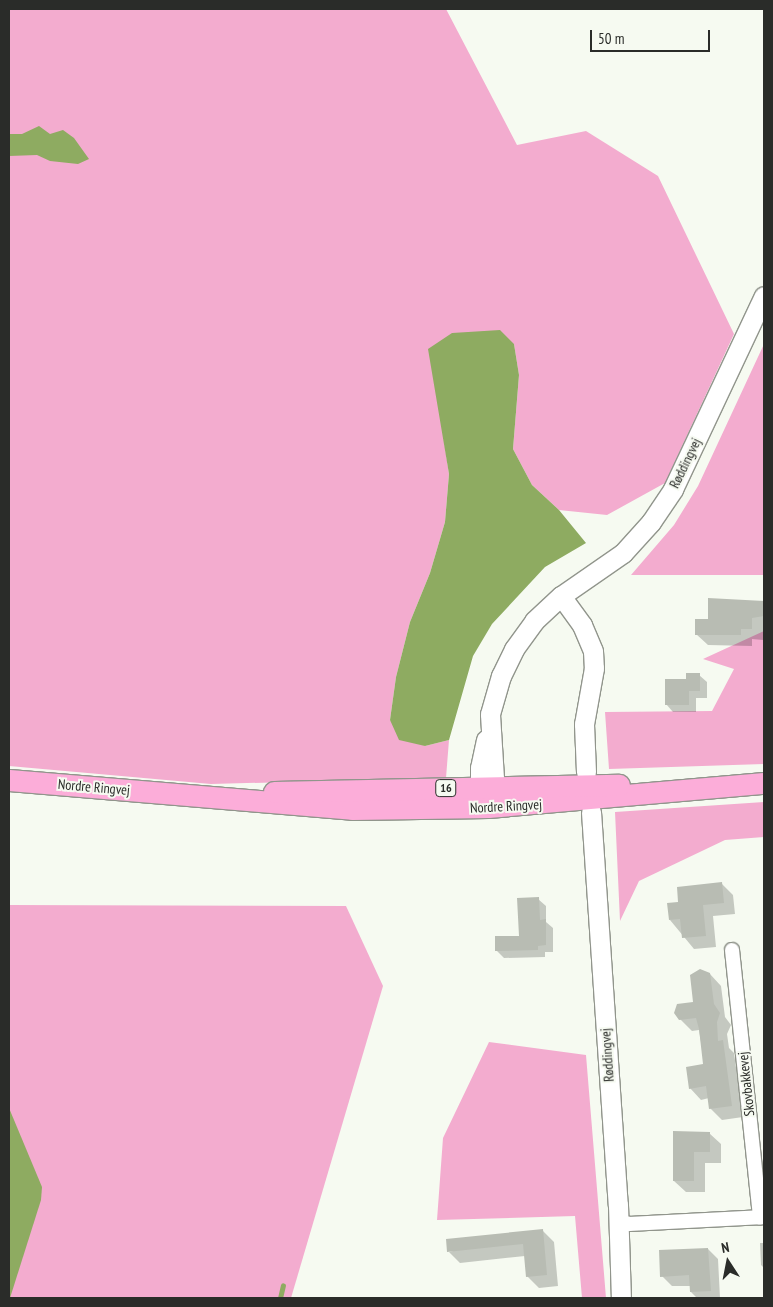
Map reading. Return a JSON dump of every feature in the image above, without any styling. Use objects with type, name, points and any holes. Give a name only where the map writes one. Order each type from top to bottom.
[{"type":"main road","name":"Nordre Ringvej","points":[[9,780],[352,809],[488,808],[714,786],[764,783]]},
{"type":"main road","name":"Nordre Ringvej","points":[[179,795],[487,787],[714,786]]},
{"type":"street","name":"Røddingvej","points":[[488,808],[490,714],[501,676],[514,649],[534,621],[562,596],[623,553],[651,522],[673,489],[764,296]]},
{"type":"street","points":[[562,596],[582,625],[593,651],[594,668],[584,724],[586,772]]},
{"type":"street","name":"Røddingvej","points":[[591,812],[618,1221],[621,1298]]},
{"type":"street","name":"Skovbakkevej","points":[[618,1221],[629,1224],[762,1218],[732,950]]},
{"type":"shaded area","points":[[9,9],[446,9],[517,145],[586,131],[658,176],[734,334],[665,483],[607,515],[559,510],[532,485],[513,449],[519,375],[514,344],[443,434],[449,474],[445,522],[430,573],[410,622],[396,677],[390,720],[425,746],[449,740],[446,778],[211,784],[9,766]]},
{"type":"shaded area","points":[[39,126],[50,134],[63,130],[74,138],[89,159],[78,164],[50,161],[37,155],[9,156],[9,134],[22,134]]},
{"type":"shaded area","points":[[500,330],[514,344],[519,375],[513,449],[532,485],[559,510],[586,543],[545,567],[492,624],[473,656],[449,740],[425,746],[399,740],[390,720],[396,677],[410,622],[430,573],[445,522],[449,474],[428,349],[452,333]]},
{"type":"shaded area","points":[[764,344],[764,575],[631,575],[674,525],[698,486]]},
{"type":"shaded area","points":[[764,631],[764,764],[609,769],[605,712],[712,711],[734,669],[703,659]]},
{"type":"shaded area","points":[[764,802],[764,837],[725,840],[639,881],[620,921],[615,812]]},
{"type":"shaded area","points":[[9,905],[346,906],[383,986],[291,1298],[9,1298]]},
{"type":"shaded area","points":[[489,1042],[586,1055],[606,1298],[582,1298],[575,1216],[437,1220],[443,1138]]},
{"type":"shaded area","points":[[9,1108],[42,1187],[41,1200],[10,1298]]},
{"type":"building","points":[[708,598],[764,601],[764,616],[752,618],[752,629],[741,629],[741,635],[695,635],[695,619],[708,619]]},
{"type":"building","points":[[686,673],[700,673],[700,691],[689,691],[689,705],[665,705],[665,679],[686,679]]},
{"type":"building","points":[[722,882],[724,903],[703,905],[706,936],[682,938],[680,919],[669,920],[667,903],[678,902],[677,887]]},
{"type":"building","points":[[539,897],[540,920],[546,919],[546,945],[538,946],[538,950],[495,951],[495,936],[519,936],[517,898]]},
{"type":"building","points":[[700,969],[710,973],[714,1004],[720,1013],[717,1022],[718,1041],[723,1040],[732,1106],[709,1109],[706,1086],[689,1089],[686,1067],[703,1064],[699,1029],[696,1018],[679,1020],[674,1013],[677,1004],[693,1002],[690,975]]},
{"type":"building","points":[[673,1131],[710,1132],[710,1152],[694,1152],[694,1181],[673,1181]]},
{"type":"building","points":[[543,1229],[547,1275],[526,1277],[523,1244],[447,1252],[446,1239]]},
{"type":"building","points":[[708,1248],[711,1291],[690,1292],[689,1275],[660,1277],[659,1250]]},
{"type":"waterway","points":[[280,1298],[283,1285]]}]
